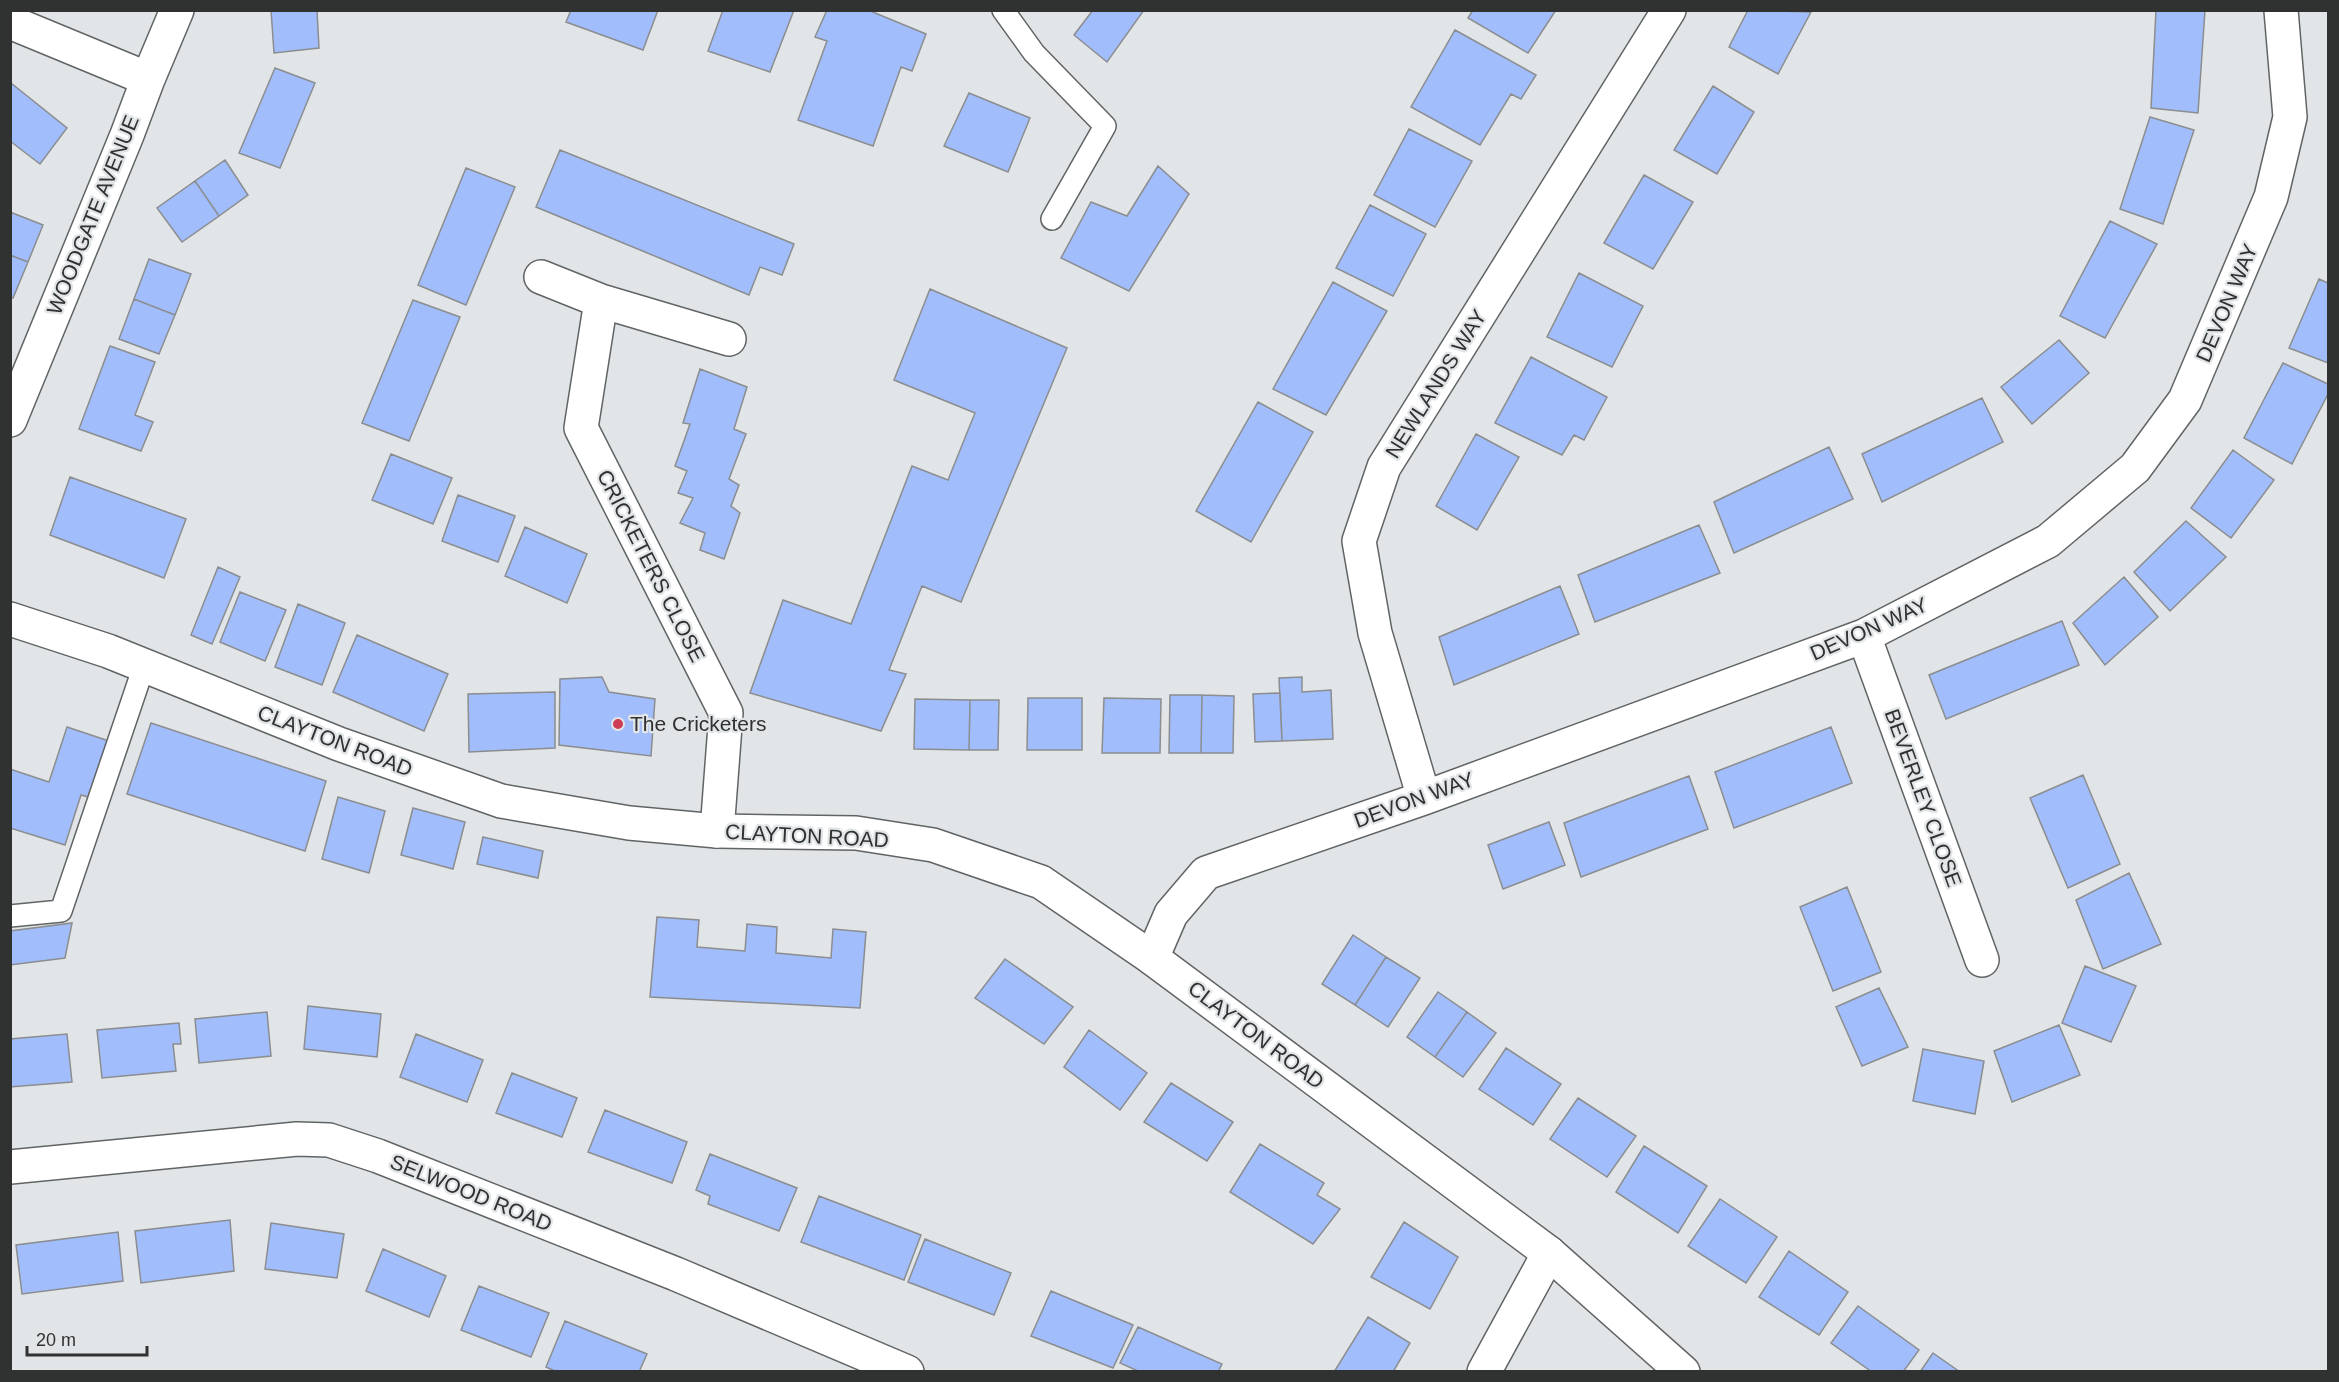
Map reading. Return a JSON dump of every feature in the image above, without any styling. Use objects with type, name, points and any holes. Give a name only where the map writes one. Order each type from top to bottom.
[{"type":"street","name":"WOODGATE AVENUE","points":[[10,420],[177,10]]},
{"type":"street","name":"NEWLANDS WAY","points":[[1424,798],[1375,633],[1359,541],[1384,467],[1669,10]]},
{"type":"street","name":"DEVON WAY","points":[[1152,957],[1171,914],[1206,873],[1424,798],[1864,636],[2048,541],[2135,468],[2185,400],[2271,197],[2290,117],[2281,10]]},
{"type":"street","points":[[10,22],[148,79]]},
{"type":"street","points":[[541,277],[601,301],[729,339]]},
{"type":"street","name":"CRICKETERS CLOSE","points":[[601,301],[580,428],[726,713],[717,831]]},
{"type":"street","name":"CLAYTON ROAD","points":[[10,619],[108,651],[339,744],[501,801],[628,823],[717,831],[856,833],[933,845],[1041,882],[1152,957],[1549,1253],[1683,1371]]},
{"type":"street","name":"BEVERLEY CLOSE","points":[[1864,636],[1982,960]]},
{"type":"street","name":"SELWOOD ROAD","points":[[10,1167],[297,1139],[329,1140],[378,1156],[676,1274],[907,1371]]},
{"type":"street","points":[[1484,1371],[1549,1253]]},
{"type":"lane","points":[[1003,10],[1034,53],[1105,126],[1052,219]]},
{"type":"lane","points":[[10,916],[61,911],[144,666]]},
{"type":"building","points":[[271,10],[317,10],[319,48],[274,53]]},
{"type":"building","points":[[571,10],[658,10],[643,50],[566,22]]},
{"type":"building","points":[[723,10],[794,10],[770,72],[708,51]]},
{"type":"building","points":[[827,10],[868,10],[926,34],[912,71],[901,67],[873,146],[798,120],[827,41],[815,37]]},
{"type":"building","points":[[1093,10],[1144,10],[1107,62],[1074,35]]},
{"type":"building","points":[[1473,10],[1556,10],[1528,53],[1468,18]]},
{"type":"building","points":[[1748,10],[1811,12],[1778,74],[1729,47]]},
{"type":"building","points":[[2156,10],[2205,10],[2198,113],[2151,108]]},
{"type":"building","points":[[1455,30],[1536,75],[1521,99],[1511,94],[1480,145],[1411,107]]},
{"type":"building","points":[[275,68],[315,83],[280,168],[239,153]]},
{"type":"building","points":[[11,83],[67,128],[40,164],[10,141]]},
{"type":"building","points":[[1713,86],[1754,112],[1717,174],[1674,150]]},
{"type":"building","points":[[969,93],[1030,118],[1008,172],[944,146]]},
{"type":"building","points":[[2150,117],[2194,130],[2163,224],[2120,209]]},
{"type":"building","points":[[1409,129],[1472,161],[1435,227],[1374,195]]},
{"type":"building","points":[[560,150],[794,244],[782,275],[760,267],[749,295],[536,207]]},
{"type":"building","points":[[225,160],[248,195],[219,216],[195,181]]},
{"type":"building","points":[[1158,166],[1189,194],[1129,291],[1061,258],[1091,202],[1127,216]]},
{"type":"building","points":[[466,168],[515,187],[466,305],[418,285]]},
{"type":"building","points":[[1644,175],[1693,202],[1653,269],[1604,243]]},
{"type":"building","points":[[195,181],[219,216],[182,242],[157,208]]},
{"type":"building","points":[[1370,205],[1426,234],[1393,296],[1336,268]]},
{"type":"building","points":[[10,212],[43,225],[28,262],[10,255]]},
{"type":"building","points":[[2110,221],[2157,244],[2105,338],[2060,316]]},
{"type":"building","points":[[10,255],[28,262],[13,298],[10,297]]},
{"type":"building","points":[[149,259],[191,274],[175,315],[134,299]]},
{"type":"building","points":[[1579,273],[1643,306],[1612,367],[1547,337]]},
{"type":"building","points":[[2319,279],[2328,283],[2328,363],[2289,348]]},
{"type":"building","points":[[1333,282],[1387,311],[1326,415],[1273,389]]},
{"type":"building","points":[[930,289],[1067,348],[961,602],[922,586],[889,670],[906,674],[881,731],[750,693],[783,600],[851,624],[912,466],[948,480],[975,413],[894,380]]},
{"type":"building","points":[[134,299],[175,315],[159,354],[119,339]]},
{"type":"building","points":[[413,300],[460,317],[409,441],[362,423]]},
{"type":"building","points":[[2059,340],[2089,373],[2032,424],[2001,387]]},
{"type":"building","points":[[110,346],[155,362],[135,415],[153,422],[141,451],[79,429]]},
{"type":"building","points":[[1531,357],[1607,397],[1584,440],[1574,435],[1562,455],[1495,423]]},
{"type":"building","points":[[2283,363],[2328,384],[2328,394],[2292,464],[2244,438]]},
{"type":"building","points":[[700,369],[747,387],[734,429],[746,434],[729,479],[739,485],[731,506],[740,513],[724,559],[700,550],[705,533],[680,523],[693,498],[678,493],[687,471],[675,466],[690,424],[683,423]]},
{"type":"building","points":[[1982,398],[2003,442],[1882,502],[1862,454]]},
{"type":"building","points":[[1258,402],[1313,432],[1251,542],[1196,511]]},
{"type":"building","points":[[1476,434],[1519,457],[1477,530],[1436,506]]},
{"type":"building","points":[[1829,447],[1853,499],[1734,553],[1714,502]]},
{"type":"building","points":[[2233,450],[2274,480],[2231,538],[2191,508]]},
{"type":"building","points":[[391,454],[452,478],[433,524],[372,500]]},
{"type":"building","points":[[70,477],[186,519],[164,578],[50,535]]},
{"type":"building","points":[[458,495],[515,516],[498,562],[442,541]]},
{"type":"building","points":[[2186,521],[2226,557],[2170,611],[2134,572]]},
{"type":"building","points":[[1699,525],[1720,573],[1595,622],[1578,575]]},
{"type":"building","points":[[525,527],[587,554],[567,603],[505,576]]},
{"type":"building","points":[[218,567],[240,577],[212,644],[191,635]]},
{"type":"building","points":[[2124,577],[2158,617],[2105,665],[2073,623]]},
{"type":"building","points":[[1560,586],[1579,634],[1454,685],[1439,637]]},
{"type":"building","points":[[240,592],[286,610],[265,661],[220,642]]},
{"type":"building","points":[[298,604],[345,623],[322,685],[275,667]]},
{"type":"building","points":[[2062,621],[2079,665],[1946,719],[1929,675]]},
{"type":"building","points":[[357,635],[448,674],[424,731],[333,692]]},
{"type":"building","points":[[602,677],[609,692],[655,699],[651,756],[559,745],[560,679]]},
{"type":"building","points":[[1302,677],[1302,692],[1331,690],[1333,739],[1282,741],[1279,678]]},
{"type":"building","points":[[555,692],[555,748],[469,752],[468,694]]},
{"type":"building","points":[[1280,693],[1282,741],[1255,742],[1253,694]]},
{"type":"building","points":[[1170,695],[1202,695],[1201,753],[1169,753]]},
{"type":"building","points":[[1202,695],[1234,696],[1233,753],[1201,753]]},
{"type":"building","points":[[1028,698],[1082,698],[1082,750],[1027,750]]},
{"type":"building","points":[[1104,698],[1161,699],[1160,753],[1102,753]]},
{"type":"building","points":[[915,699],[970,700],[969,750],[914,749]]},
{"type":"building","points":[[970,700],[999,700],[998,750],[969,750]]},
{"type":"building","points":[[151,723],[326,781],[305,851],[127,794]]},
{"type":"building","points":[[67,727],[112,742],[95,799],[81,795],[65,845],[10,828],[10,769],[49,782]]},
{"type":"building","points":[[1831,727],[1852,783],[1734,828],[1715,772]]},
{"type":"building","points":[[2083,775],[2120,864],[2068,888],[2030,798]]},
{"type":"building","points":[[1689,776],[1708,829],[1581,877],[1564,823]]},
{"type":"building","points":[[338,797],[385,811],[369,873],[322,859]]},
{"type":"building","points":[[413,808],[465,822],[453,869],[401,855]]},
{"type":"building","points":[[1549,822],[1565,865],[1503,889],[1488,845]]},
{"type":"building","points":[[483,837],[543,851],[538,878],[477,864]]},
{"type":"building","points":[[2129,873],[2161,944],[2103,969],[2076,900]]},
{"type":"building","points":[[1847,887],[1881,972],[1833,991],[1800,907]]},
{"type":"building","points":[[657,917],[699,920],[697,947],[745,951],[747,924],[777,927],[776,953],[831,958],[833,929],[866,932],[860,1008],[650,997]]},
{"type":"building","points":[[72,923],[65,958],[10,965],[10,931]]},
{"type":"building","points":[[1353,935],[1386,957],[1355,1005],[1322,984]]},
{"type":"building","points":[[1386,957],[1420,978],[1388,1027],[1355,1005]]},
{"type":"building","points":[[1005,959],[1073,1007],[1044,1044],[975,998]]},
{"type":"building","points":[[2085,966],[2136,986],[2111,1042],[2062,1023]]},
{"type":"building","points":[[1879,988],[1908,1047],[1862,1066],[1836,1007]]},
{"type":"building","points":[[1438,992],[1467,1012],[1435,1057],[1407,1037]]},
{"type":"building","points":[[308,1006],[381,1014],[377,1057],[304,1049]]},
{"type":"building","points":[[267,1012],[271,1056],[199,1063],[195,1019]]},
{"type":"building","points":[[1467,1012],[1496,1033],[1463,1077],[1435,1057]]},
{"type":"building","points":[[179,1023],[181,1044],[173,1044],[176,1071],[102,1078],[97,1030]]},
{"type":"building","points":[[2059,1025],[2080,1075],[2012,1102],[1994,1051]]},
{"type":"building","points":[[1089,1030],[1147,1073],[1120,1110],[1064,1067]]},
{"type":"building","points":[[67,1034],[72,1082],[10,1087],[10,1039]]},
{"type":"building","points":[[416,1034],[483,1060],[467,1102],[400,1077]]},
{"type":"building","points":[[1506,1048],[1561,1084],[1533,1125],[1479,1089]]},
{"type":"building","points":[[1923,1049],[1984,1061],[1975,1114],[1913,1101]]},
{"type":"building","points":[[512,1073],[577,1098],[562,1137],[496,1113]]},
{"type":"building","points":[[1171,1083],[1233,1122],[1207,1161],[1144,1122]]},
{"type":"building","points":[[1578,1098],[1636,1136],[1607,1177],[1550,1139]]},
{"type":"building","points":[[605,1110],[687,1142],[672,1183],[588,1152]]},
{"type":"building","points":[[1260,1144],[1324,1183],[1317,1195],[1340,1209],[1313,1244],[1230,1192]]},
{"type":"building","points":[[1644,1146],[1707,1186],[1678,1233],[1616,1192]]},
{"type":"building","points":[[710,1154],[797,1188],[779,1231],[708,1204],[710,1196],[696,1190]]},
{"type":"building","points":[[819,1196],[921,1235],[904,1280],[801,1242]]},
{"type":"building","points":[[1720,1199],[1777,1237],[1746,1283],[1688,1246]]},
{"type":"building","points":[[230,1220],[234,1271],[141,1283],[135,1231]]},
{"type":"building","points":[[1404,1222],[1458,1257],[1430,1309],[1371,1277]]},
{"type":"building","points":[[271,1223],[344,1234],[337,1278],[265,1269]]},
{"type":"building","points":[[118,1232],[123,1281],[22,1294],[16,1245]]},
{"type":"building","points":[[925,1239],[1011,1273],[994,1315],[908,1282]]},
{"type":"building","points":[[383,1249],[446,1276],[429,1317],[366,1291]]},
{"type":"building","points":[[1789,1251],[1848,1292],[1819,1335],[1759,1297]]},
{"type":"building","points":[[479,1286],[549,1313],[531,1357],[461,1330]]},
{"type":"building","points":[[1051,1291],[1133,1325],[1113,1368],[1031,1336]]},
{"type":"building","points":[[1858,1306],[1919,1350],[1903,1372],[1872,1372],[1831,1343]]},
{"type":"building","points":[[1368,1317],[1410,1343],[1393,1372],[1334,1372]]},
{"type":"building","points":[[565,1321],[647,1354],[639,1372],[557,1372],[546,1367]]},
{"type":"building","points":[[1138,1327],[1222,1364],[1218,1372],[1140,1372],[1120,1363]]},
{"type":"building","points":[[1933,1353],[1960,1372],[1920,1372]]},
{"type":"place","name":"The Cricketers","points":[[618,724]]}]
